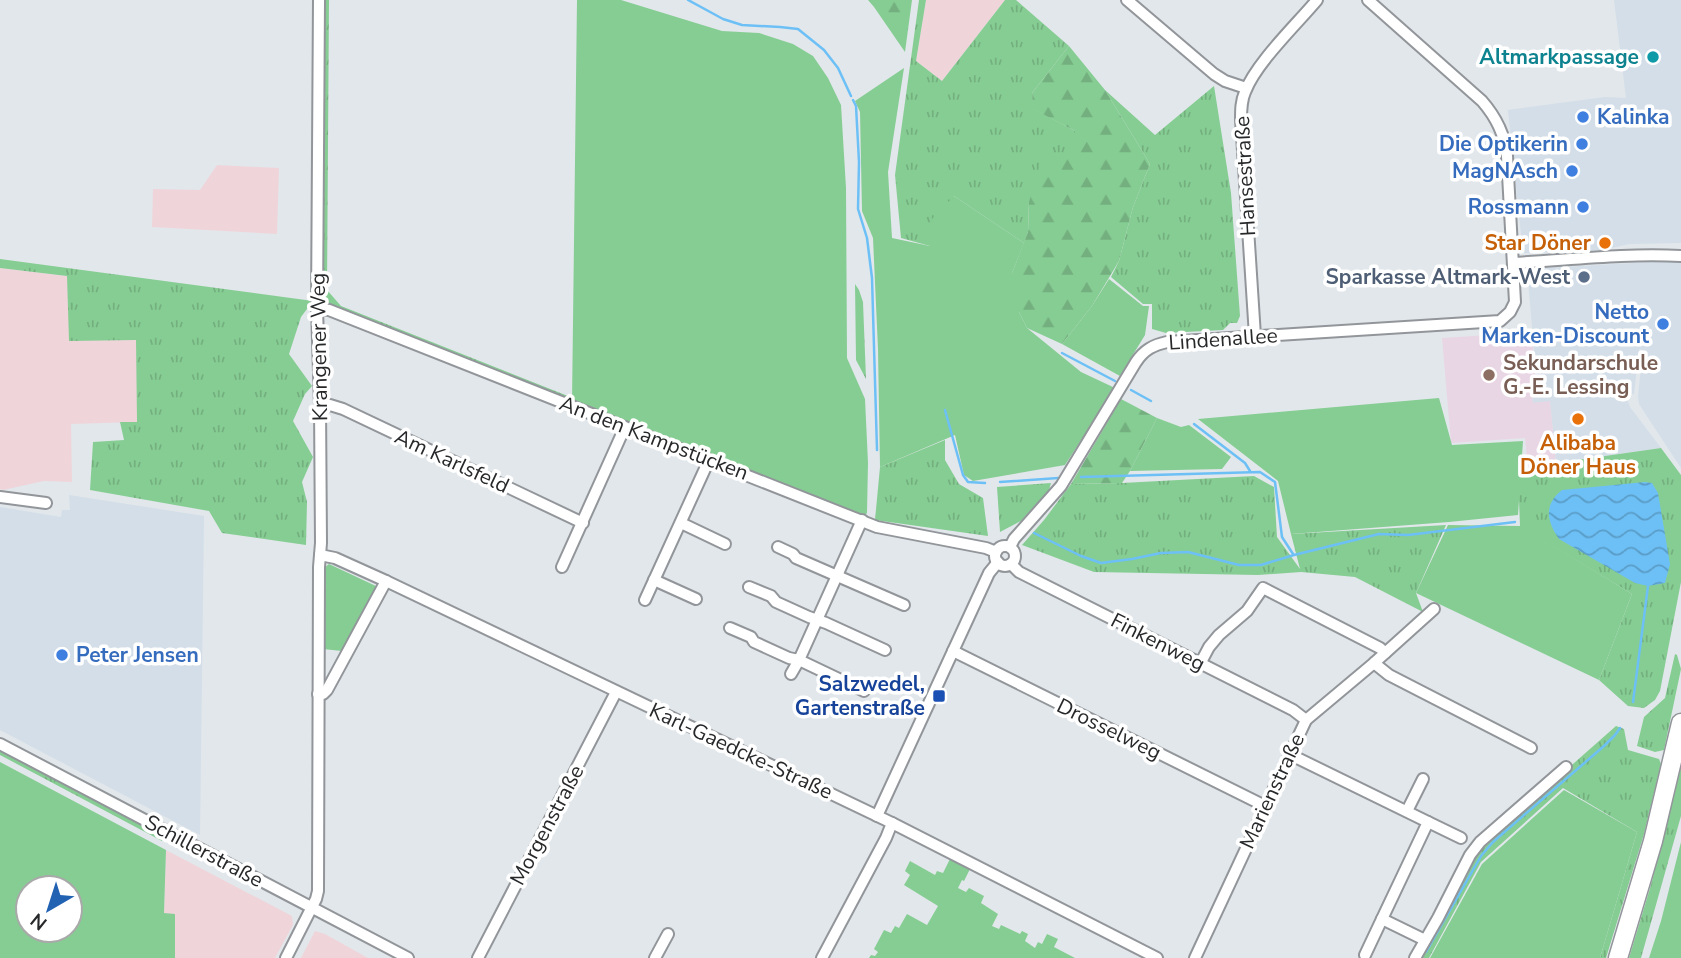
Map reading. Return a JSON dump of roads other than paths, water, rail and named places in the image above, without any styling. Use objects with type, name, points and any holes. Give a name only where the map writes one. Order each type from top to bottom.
[{"type":"main road","points":[[1618,958],[1653,841],[1681,723]]},
{"type":"street","name":"Krangener Weg","points":[[286,958],[318,891],[318,0]]},
{"type":"street","points":[[1127,0],[1213,74],[1246,88]]},
{"type":"street","name":"Hansestraße","points":[[1255,336],[1242,100],[1260,66],[1317,0]]},
{"type":"street","points":[[1367,0],[1472,91],[1491,111],[1506,145],[1513,262],[1638,254],[1681,256]]},
{"type":"street","name":"Lindenallee","points":[[1010,547],[1061,486],[1136,362],[1146,350],[1167,342],[1500,321],[1510,312],[1515,302],[1513,262]]},
{"type":"street","name":"An den Kampstücken","points":[[317,308],[329,310],[886,529],[986,548],[1003,565],[1011,564]]},
{"type":"street","name":"Am Karlsfeld","points":[[320,405],[343,409],[583,523]]},
{"type":"street","points":[[562,567],[625,427]]},
{"type":"street","points":[[645,600],[709,460]]},
{"type":"street","points":[[0,497],[46,503]]},
{"type":"street","points":[[791,674],[862,520]]},
{"type":"street","points":[[681,523],[725,544]]},
{"type":"street","points":[[877,816],[1003,546],[1013,550],[1015,555],[1011,564]]},
{"type":"street","points":[[778,547],[796,558],[904,605]]},
{"type":"street","name":"Karl-Gaedcke-Straße","points":[[320,555],[335,558],[386,581],[892,823],[1157,958]]},
{"type":"street","name":"Finkenweg","points":[[1011,564],[1019,572],[1293,710],[1306,720]]},
{"type":"street","points":[[654,580],[696,599]]},
{"type":"street","points":[[318,694],[327,690],[386,581]]},
{"type":"street","points":[[749,587],[771,596],[776,602],[885,650]]},
{"type":"street","points":[[1200,664],[1219,635],[1247,611],[1263,589],[1380,648],[1385,653]]},
{"type":"street","name":"Marienstraße","points":[[1195,958],[1306,720],[1434,609]]},
{"type":"street","points":[[730,628],[754,642],[864,691]]},
{"type":"street","name":"Drosselweg","points":[[953,651],[1265,806]]},
{"type":"street","points":[[1374,663],[1388,675],[1531,748]]},
{"type":"street","name":"Morgenstraße","points":[[478,958],[616,692]]},
{"type":"street","name":"Schillerstraße","points":[[0,744],[408,958]]},
{"type":"street","points":[[1289,754],[1461,838]]},
{"type":"street","points":[[1415,958],[1470,855],[1480,842],[1566,766]]},
{"type":"street","points":[[1407,811],[1423,779]]},
{"type":"street","points":[[1365,955],[1428,822]]},
{"type":"street","points":[[822,958],[892,823]]},
{"type":"street","points":[[1382,919],[1425,940]]},
{"type":"street","points":[[655,958],[668,934]]},
{"type":"water","points":[[1652,483],[1658,493],[1670,564],[1665,583],[1648,586],[1635,583],[1559,539],[1549,514],[1552,502],[1562,490]]},
{"type":"waterway","points":[[688,0],[723,19],[742,25],[798,29],[824,50],[838,68],[851,96]]},
{"type":"waterway","points":[[853,100],[856,106],[859,162],[858,209],[867,238],[872,278],[877,450]]},
{"type":"waterway","points":[[1062,353],[1115,381]]},
{"type":"waterway","points":[[1131,390],[1151,401]]},
{"type":"waterway","points":[[945,410],[963,475],[968,482],[985,483]]},
{"type":"waterway","points":[[1194,424],[1245,463],[1250,471]]},
{"type":"waterway","points":[[1081,477],[1260,472],[1275,482],[1282,537],[1293,554]]},
{"type":"waterway","points":[[1000,482],[1058,478]]},
{"type":"waterway","points":[[1034,533],[1101,563],[1161,553],[1188,552],[1239,565],[1261,565],[1379,534],[1408,535],[1515,522]]},
{"type":"waterway","points":[[1633,702],[1648,586]]},
{"type":"waterway","points":[[1426,952],[1481,856],[1493,842],[1604,746],[1620,728]]},
{"type":"place","name":"Altmarkpassage","points":[[1653,57]]},
{"type":"place","name":"Kalinka","points":[[1583,117]]},
{"type":"place","name":"Die Optikerin","points":[[1582,144]]},
{"type":"place","name":"MagNAsch","points":[[1572,171]]},
{"type":"place","name":"Rossmann","points":[[1583,207]]},
{"type":"place","name":"Star Döner","points":[[1605,243]]},
{"type":"place","name":"Sparkasse Altmark-West","points":[[1584,277]]},
{"type":"place","name":"Netto Marken-Discount","points":[[1663,324]]},
{"type":"place","name":"Sekundarschule G.-E. Lessing","points":[[1489,375]]},
{"type":"place","name":"Alibaba Döner Haus","points":[[1578,419]]},
{"type":"place","name":"Peter Jensen","points":[[62,655]]},
{"type":"place","name":"Salzwedel, Gartenstraße","points":[[939,696]]}]
